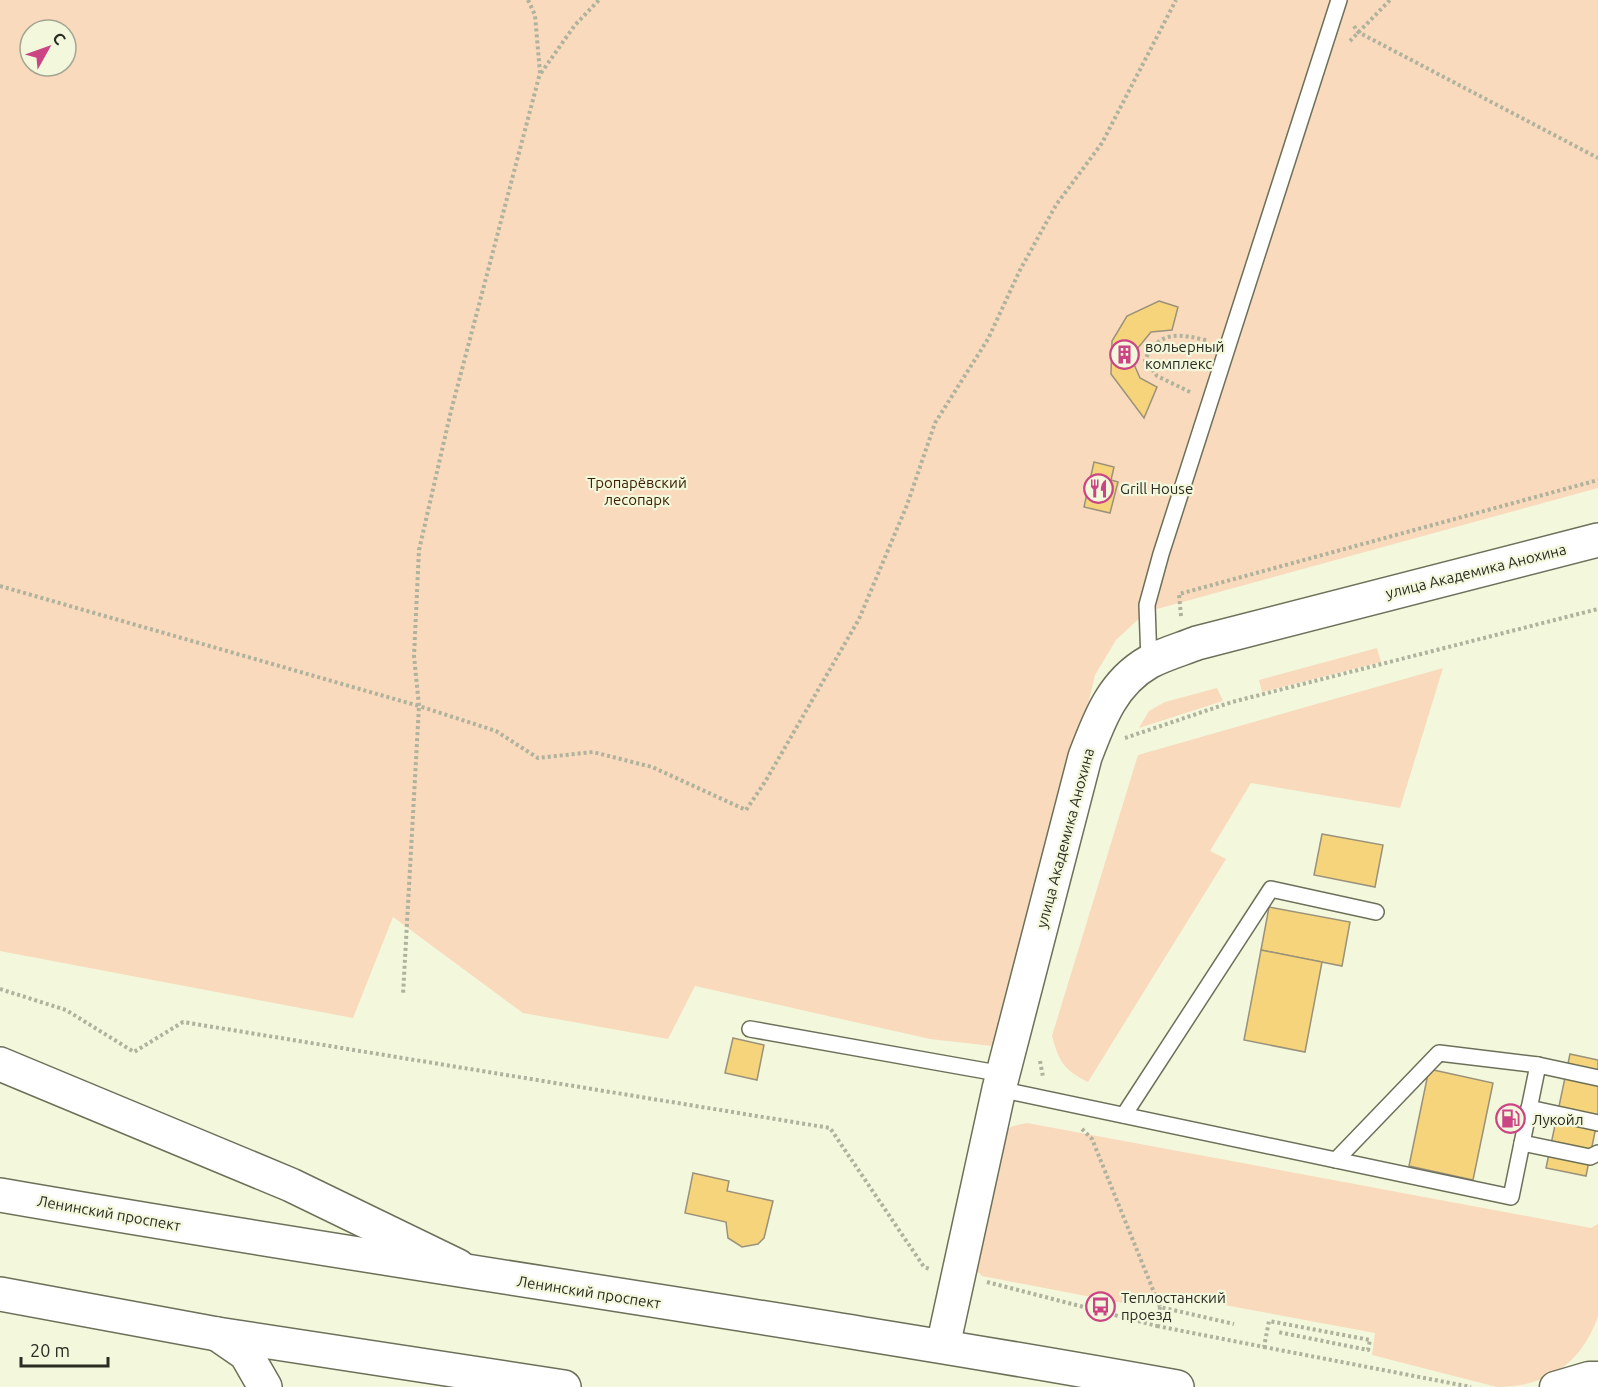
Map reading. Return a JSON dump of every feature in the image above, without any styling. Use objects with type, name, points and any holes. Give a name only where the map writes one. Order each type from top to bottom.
[{"type":"main road","name":"улица Академика Анохина","points":[[943,1346],[1001,1081],[1085,757],[1104,710],[1121,684],[1149,662],[1197,643],[1598,540]]},
{"type":"main road","points":[[0,1064],[291,1185],[473,1274]]},
{"type":"main road","points":[[0,1183],[52,1204]]},
{"type":"main road","name":"Ленинский проспект","points":[[0,1195],[473,1274],[943,1346],[1177,1387]]},
{"type":"main road","points":[[0,1294],[217,1334],[564,1387]]},
{"type":"main road","points":[[217,1334],[246,1354],[265,1387]]},
{"type":"street","points":[[1555,1387],[1580,1379],[1598,1377]]},
{"type":"lane","points":[[1149,662],[1147,605],[1227,346],[1339,1]]},
{"type":"lane","points":[[1124,1115],[1271,889],[1376,912]]},
{"type":"lane","points":[[750,1029],[1001,1081],[1048,1100],[1511,1197],[1538,1065]]},
{"type":"lane","points":[[1336,1160],[1439,1053],[1538,1065],[1598,1078]]},
{"type":"lane","points":[[1529,1108],[1598,1123]]},
{"type":"lane","points":[[1522,1143],[1590,1157],[1598,1153]]},
{"type":"path","points":[[403,995],[419,706],[414,656],[418,550],[451,411],[540,73],[534,15],[528,0]]},
{"type":"path","points":[[540,73],[575,25],[599,0]]},
{"type":"path","points":[[0,586],[419,706],[496,731],[538,758],[593,752],[652,767],[746,810],[765,782],[859,619],[907,505],[934,423],[988,339],[1020,270],[1056,205],[1102,143],[1176,0]]},
{"type":"path","points":[[1339,1],[1358,32],[1598,158]]},
{"type":"path","points":[[1211,399],[1178,388],[1157,376],[1145,360],[1151,345],[1164,337],[1185,335],[1227,346]]},
{"type":"path","points":[[1181,617],[1179,594],[1598,480]]},
{"type":"path","points":[[1123,739],[1232,702],[1598,609]]},
{"type":"path","points":[[0,989],[66,1010],[134,1052],[183,1022],[830,1128],[924,1268],[957,1274],[1157,1326],[1471,1387]]},
{"type":"path","points":[[1039,1056],[1048,1100],[1092,1139],[1160,1307],[1157,1326]]},
{"type":"path","points":[[1160,1307],[1234,1324]]},
{"type":"path","points":[[1264,1347],[1269,1321],[1370,1341],[1368,1350],[1278,1332]]},
{"type":"green space","name":"Тропарёвский лесопарк","points":[[0,0],[1598,0],[1598,488],[1146,612],[1116,640],[1095,675],[1062,814],[992,1046],[930,1039],[695,986],[668,1039],[523,1013],[393,917],[353,1018],[0,951]]},
{"type":"green space","points":[[1377,648],[1381,662],[1262,692],[1259,680]]},
{"type":"green space","points":[[1443,668],[1400,808],[1251,783],[1210,851],[1226,859],[1088,1082],[1068,1069],[1060,1059],[1052,1036],[1138,755]]},
{"type":"green space","points":[[1217,688],[1223,701],[1139,728],[1149,711],[1165,702]]},
{"type":"green space","points":[[1027,1123],[1591,1228],[1598,1224],[1598,1316],[1582,1347],[1560,1369],[1532,1383],[1497,1387],[1372,1355],[1375,1333],[1160,1293],[1144,1293],[1128,1304],[982,1276],[972,1266],[1002,1132],[1013,1126]]},
{"type":"building","name":"вольерный комплекс","points":[[1159,301],[1178,307],[1172,330],[1151,332],[1137,349],[1133,362],[1140,378],[1157,387],[1144,418],[1111,374],[1112,341],[1127,316]]},
{"type":"building","points":[[1094,462],[1114,467],[1111,480],[1118,482],[1110,513],[1084,507]]},
{"type":"building","points":[[1322,834],[1383,845],[1375,887],[1314,875]]},
{"type":"building","points":[[1269,907],[1350,922],[1342,966],[1261,950]]},
{"type":"building","points":[[1261,950],[1322,962],[1305,1052],[1244,1040]]},
{"type":"building","points":[[733,1038],[764,1045],[757,1080],[725,1073]]},
{"type":"building","points":[[1570,1054],[1598,1060],[1598,1117],[1586,1176],[1546,1168]]},
{"type":"building","points":[[1429,1069],[1493,1083],[1473,1180],[1409,1166]]},
{"type":"building","points":[[693,1173],[729,1181],[727,1191],[773,1201],[764,1238],[758,1244],[742,1247],[728,1238],[726,1222],[685,1213]]},
{"type":"place","name":"вольерный комплекс","points":[[1124,355]]},
{"type":"place","name":"Grill House","points":[[1099,488]]},
{"type":"place","name":"Лукойл","points":[[1511,1119]]},
{"type":"place","name":"Теплостанский проезд","points":[[1100,1306]]}]
